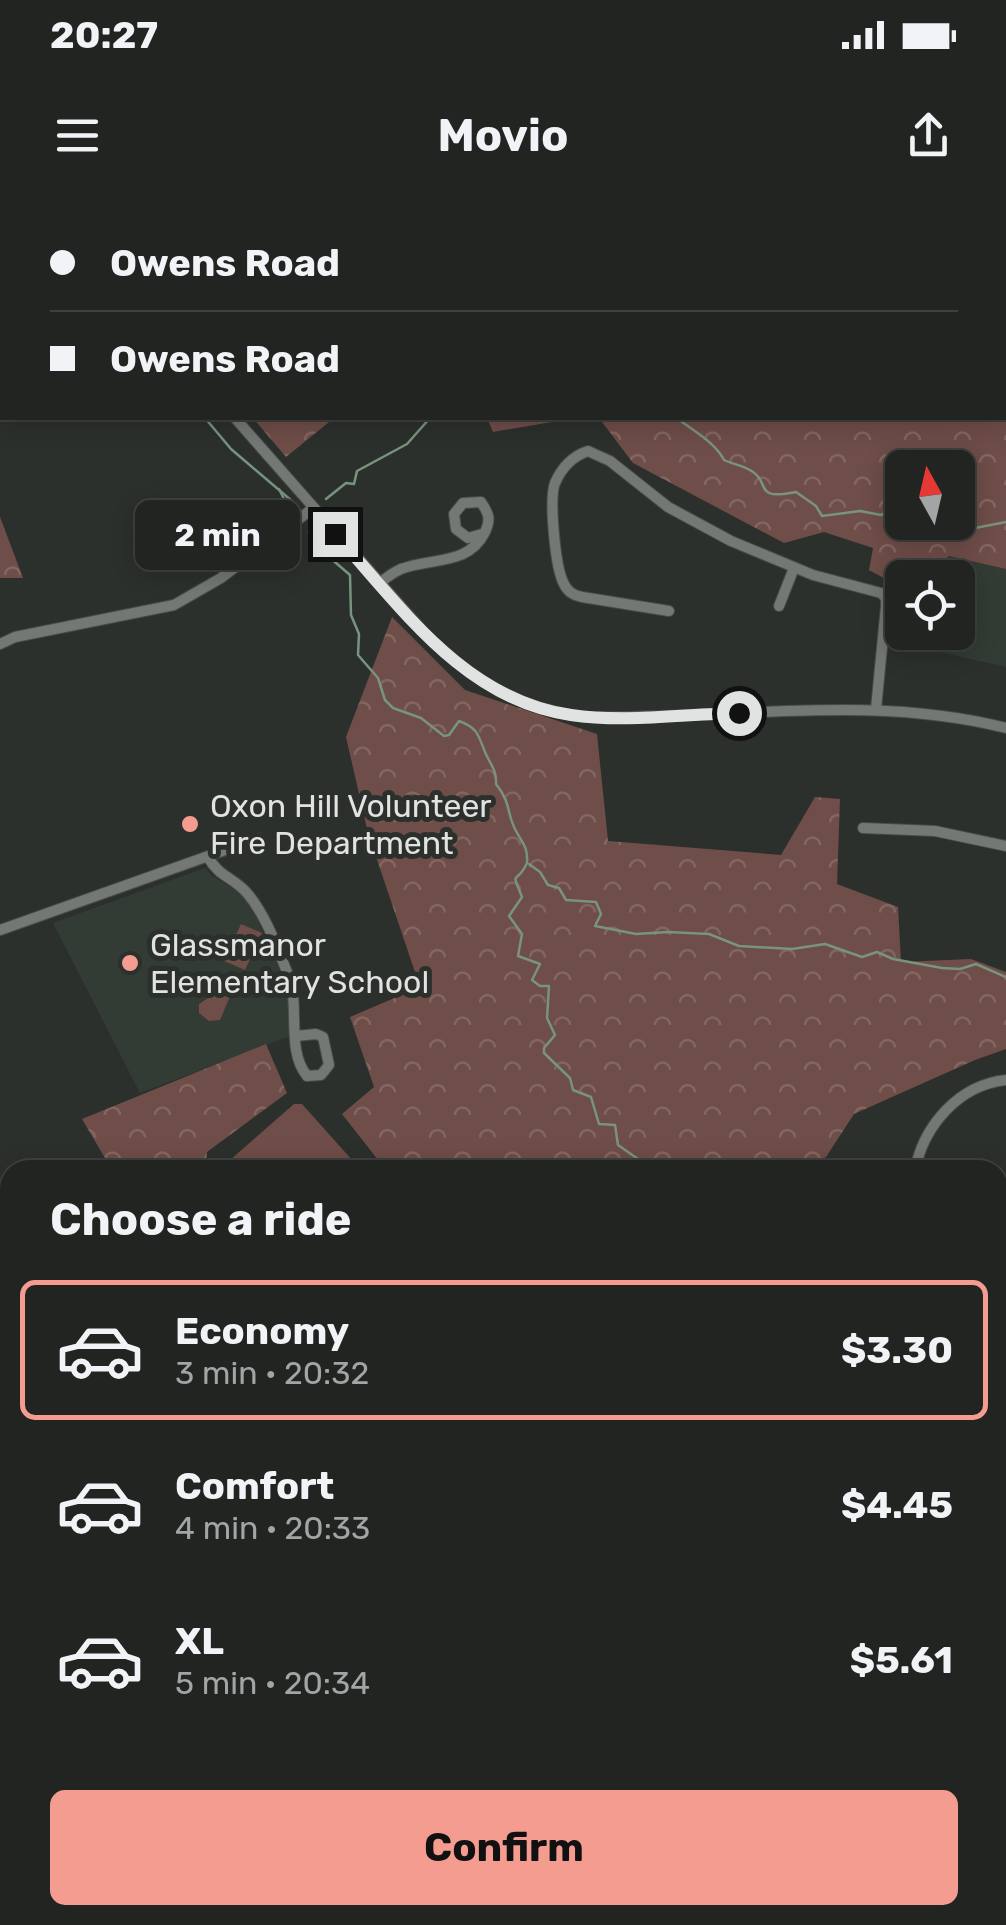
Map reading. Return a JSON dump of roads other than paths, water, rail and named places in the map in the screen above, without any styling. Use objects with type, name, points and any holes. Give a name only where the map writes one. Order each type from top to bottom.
[{"type":"street","points":[[237,420],[426,635],[460,666],[512,699],[556,712],[613,718],[876,709],[932,712],[1006,728]]},
{"type":"street","points":[[669,611],[582,597],[571,592],[562,580],[553,490],[566,465],[588,451],[603,457],[668,507],[700,526],[794,568],[880,592],[886,598],[886,606],[876,709]]},
{"type":"street","points":[[0,644],[16,637],[174,605],[221,578],[312,509]]},
{"type":"street","points":[[380,583],[399,570],[471,552],[480,544],[482,534]]},
{"type":"street","points":[[779,606],[794,568]]},
{"type":"street","points":[[862,828],[935,831],[1006,846]]},
{"type":"street","points":[[0,930],[259,838]]},
{"type":"street","points":[[208,856],[216,872],[250,896],[292,989],[296,1036],[302,1070],[306,1076],[322,1075],[329,1065],[322,1038],[316,1034],[296,1036]]},
{"type":"street","points":[[919,1160],[927,1134],[942,1113],[978,1088],[1006,1080]]},
{"type":"waterway","points":[[207,420],[231,449],[292,501]]},
{"type":"waterway","points":[[326,499],[346,483],[354,484],[357,471],[407,444],[428,420]]},
{"type":"waterway","points":[[680,420],[709,442],[724,460],[756,474],[767,492],[796,492],[816,506],[822,516],[860,511],[885,513]]},
{"type":"waterway","points":[[279,489],[289,509]]},
{"type":"waterway","points":[[975,528],[1006,522]]},
{"type":"waterway","points":[[309,532],[314,544],[350,575],[351,615],[359,634],[358,655],[378,678],[385,700],[393,708],[421,718],[444,736],[459,721],[474,729],[479,737],[527,853],[527,863],[515,879],[522,897],[509,916],[522,934],[518,956],[540,964],[532,980],[549,986],[547,1018],[555,1035],[544,1053],[570,1078],[573,1090],[591,1097],[599,1124],[615,1125],[618,1145],[638,1160]]},
{"type":"waterway","points":[[529,864],[548,885],[559,888],[566,900],[596,902],[601,914],[595,926],[636,934],[709,934],[739,946],[792,949],[825,944],[862,957],[877,952],[942,968],[960,969],[976,964],[1006,977]]},
{"type":"place","name":"Oxon Hill Volunteer Fire Department","points":[[190,824]]},
{"type":"place","name":"Glassmanor Elementary School","points":[[130,963]]}]
